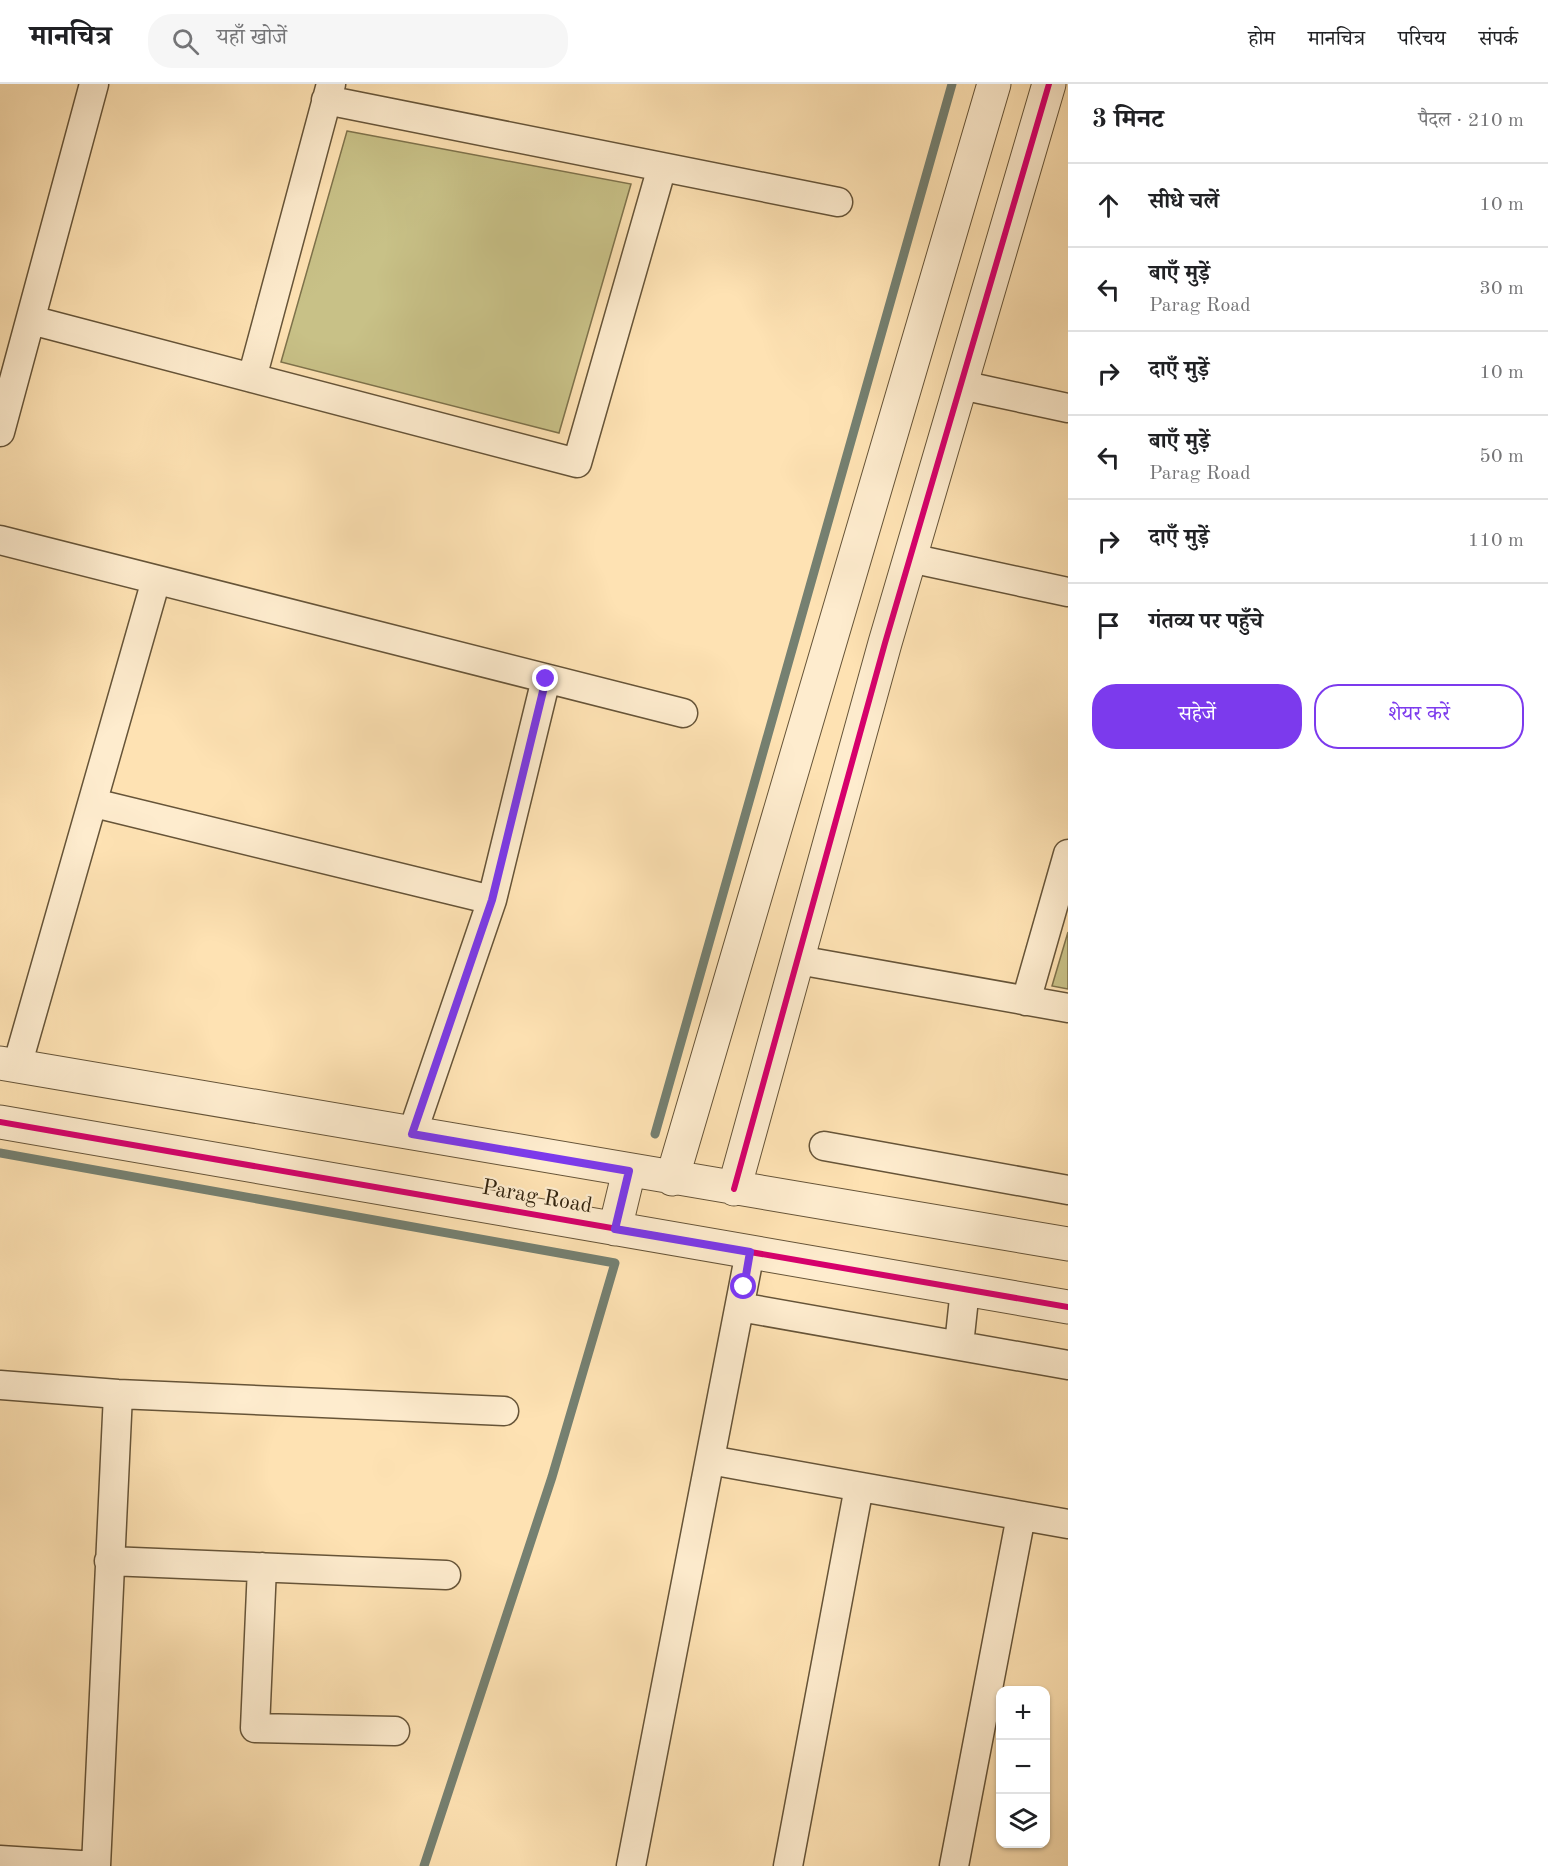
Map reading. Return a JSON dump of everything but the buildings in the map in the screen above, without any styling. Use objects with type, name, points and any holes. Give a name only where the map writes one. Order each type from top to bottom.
[{"type":"street","points":[[0,432],[94,84]]},
{"type":"street","points":[[672,1179],[994,84]]},
{"type":"street","points":[[734,1189],[910,558],[1049,84]]},
{"type":"street","points":[[252,378],[329,92],[662,167],[838,202]]},
{"type":"street","points":[[31,320],[577,463],[662,167]]},
{"type":"street","points":[[961,385],[1068,408]]},
{"type":"street","points":[[0,540],[683,713]]},
{"type":"street","points":[[910,558],[1068,592]]},
{"type":"street","points":[[9,1065],[51,944],[94,803],[156,580]]},
{"type":"street","points":[[412,1134],[492,900],[546,679]]},
{"type":"street","points":[[94,803],[492,900]]},
{"type":"street","points":[[1026,1001],[1068,855]]},
{"type":"street","points":[[798,960],[1068,1008]]},
{"type":"street","name":"Parag Road","points":[[9,1065],[672,1179],[1068,1244]]},
{"type":"street","name":"Parag Road","points":[[0,1122],[615,1229],[745,1278],[962,1315],[1068,1307]]},
{"type":"street","points":[[825,1146],[1068,1190]]},
{"type":"street","points":[[615,1229],[629,1171]]},
{"type":"street","points":[[632,1866],[745,1278],[962,1315],[1068,1365]]},
{"type":"street","points":[[0,1385],[118,1394],[504,1411]]},
{"type":"street","points":[[0,1860],[96,1866],[118,1394]]},
{"type":"street","points":[[710,1460],[1068,1524]]},
{"type":"street","points":[[788,1866],[859,1487]]},
{"type":"street","points":[[954,1866],[1021,1516]]},
{"type":"street","points":[[109,1561],[446,1575]]},
{"type":"street","points":[[262,1568],[255,1728],[395,1731]]},
{"type":"shaded area","points":[[347,131],[631,184],[559,433],[281,362]]},
{"type":"shaded area","points":[[1068,932],[1068,989],[1052,986]]},
{"type":"waterway","points":[[655,1134],[952,84]]},
{"type":"waterway","points":[[0,1153],[615,1263],[552,1477],[424,1866]]},
{"type":"cycle path","points":[[734,1189],[885,643],[1049,84]]},
{"type":"cycle path","points":[[0,1122],[1068,1307]]},
{"type":"route","points":[[546,679],[492,900],[412,1134],[629,1171],[615,1229],[750,1252],[744,1287]]}]
